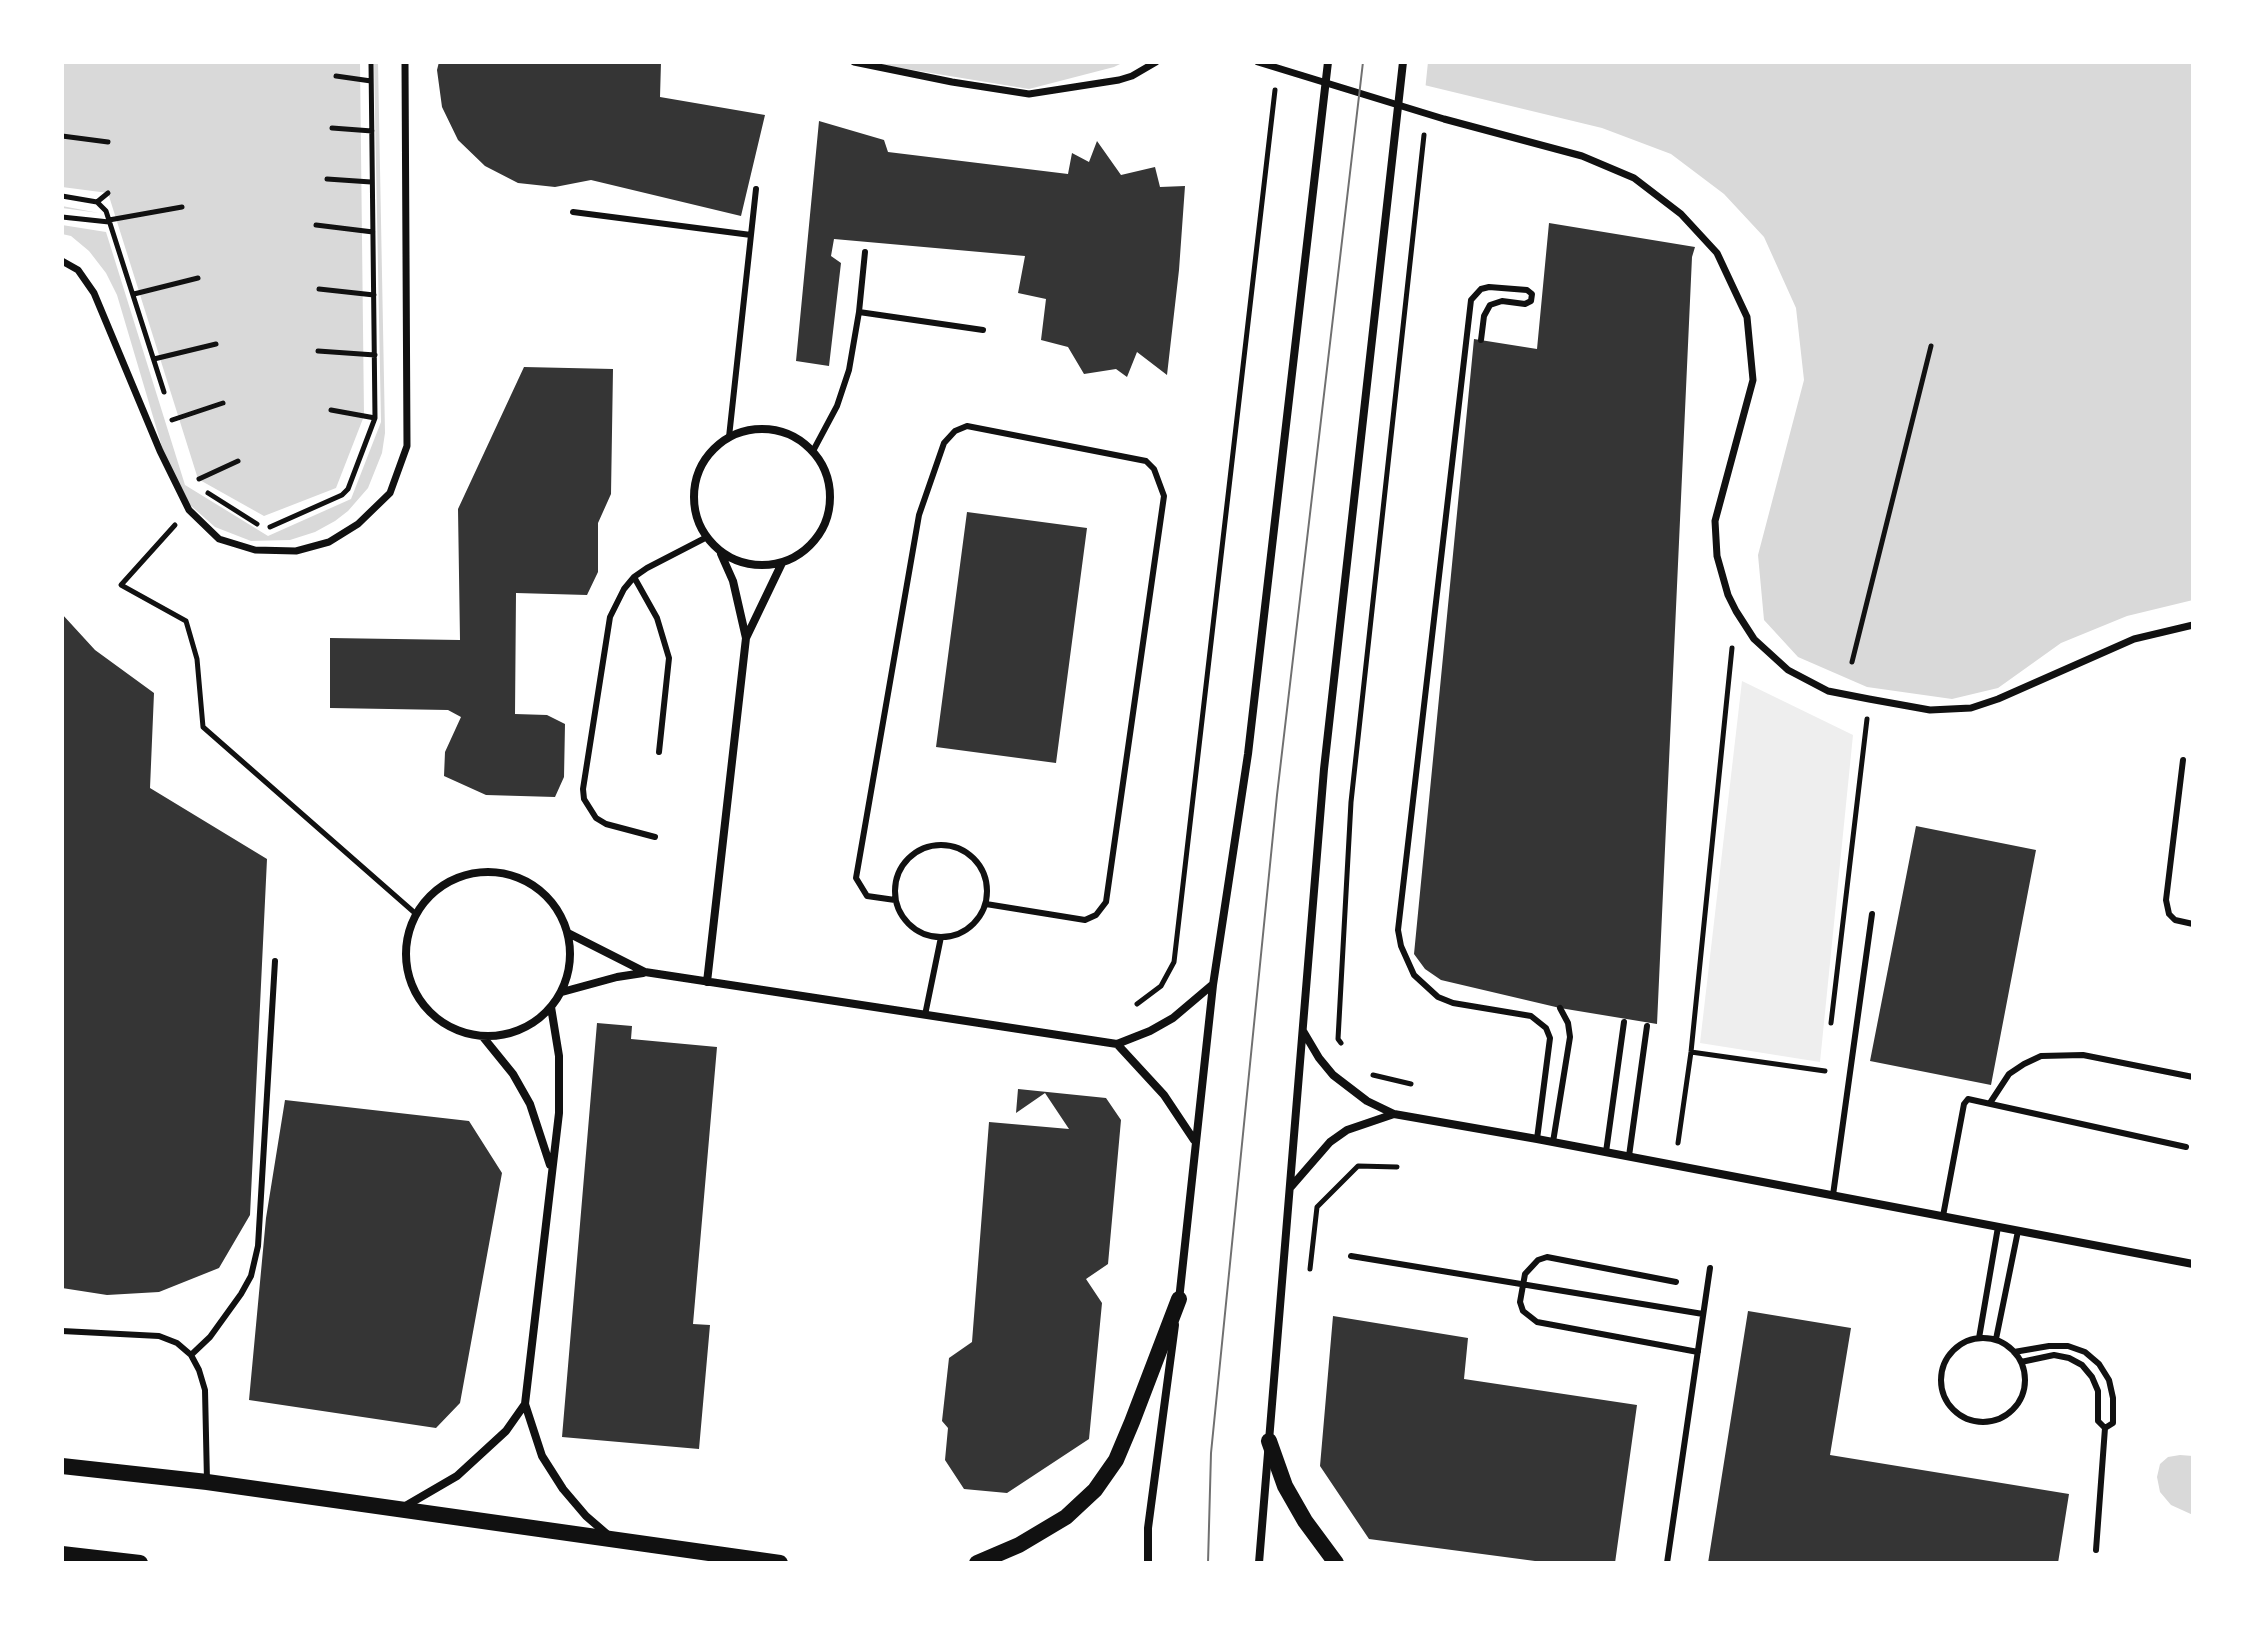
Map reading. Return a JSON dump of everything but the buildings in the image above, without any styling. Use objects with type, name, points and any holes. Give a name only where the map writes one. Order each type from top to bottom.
[{"type":"main road","points":[[977,1563],[1019,1545],[1066,1517],[1095,1490],[1116,1460],[1179,1299]]},
{"type":"main road","points":[[1269,1441],[1285,1486],[1305,1521],[1336,1563]]},
{"type":"main road","points":[[62,1466],[207,1482],[780,1563]]},
{"type":"main road","points":[[62,1554],[140,1563]]},
{"type":"street","points":[[62,261],[78,270],[94,293],[160,451],[189,510],[219,539],[255,550],[296,551],[329,542],[358,524],[390,493],[407,446],[405,62]]},
{"type":"street","points":[[854,62],[1029,94],[1119,80],[1156,62]]},
{"type":"street","points":[[1258,62],[1426,114],[1582,156],[1634,178],[1681,214],[1717,253],[1747,317],[1753,380],[1715,521],[1717,556],[1736,611],[1754,639],[1788,670],[1828,691],[1930,710],[1971,708],[2134,639],[2193,625]]},
{"type":"street","points":[[1148,1563],[1148,1528],[1179,1299],[1213,985],[1248,754],[1328,62]]},
{"type":"street","points":[[1259,1563],[1324,769],[1403,62]]},
{"type":"street","points":[[721,554],[742,563],[762,566],[782,563],[802,553],[819,537],[829,516],[831,493],[826,470],[813,451],[795,436],[773,429],[750,429],[729,437],[711,451],[699,471],[694,493],[696,516],[721,554],[733,581],[746,638]]},
{"type":"street","points":[[707,982],[746,638],[782,563]]},
{"type":"street","points":[[484,872],[511,876],[537,888],[556,908],[568,933],[571,953],[569,973],[562,992],[534,1024],[509,1035],[483,1037],[456,1030],[433,1015],[416,994],[407,968],[407,940],[416,914],[433,892],[457,878],[484,872]]},
{"type":"street","points":[[568,933],[645,972],[1117,1044],[1173,1018],[1213,985]]},
{"type":"street","points":[[562,992],[645,972]]},
{"type":"street","points":[[551,1007],[560,1084],[558,1127],[525,1404],[542,1456],[563,1489],[586,1516],[612,1538]]},
{"type":"street","points":[[1303,1030],[1333,1075],[1367,1101],[1394,1114],[2193,1264]]},
{"type":"street","points":[[483,1037],[513,1074],[530,1104],[552,1170]]},
{"type":"street","points":[[1117,1044],[1164,1095],[1195,1141]]},
{"type":"street","points":[[1290,1188],[1330,1142],[1347,1130],[1394,1114]]},
{"type":"street","points":[[399,1509],[457,1476],[506,1431],[525,1404]]},
{"type":"lane","points":[[729,437],[756,189]]},
{"type":"lane","points":[[573,212],[751,235]]},
{"type":"lane","points":[[813,451],[837,406],[849,370],[865,252]]},
{"type":"lane","points":[[1481,340],[1484,316],[1490,305],[1502,301],[1529,303],[1532,294],[1524,289],[1489,287],[1481,289],[1471,300],[1398,930],[1410,968],[1425,987],[1438,997],[1453,1003],[1531,1016],[1546,1028],[1550,1038],[1537,1139]]},
{"type":"lane","points":[[859,312],[983,330]]},
{"type":"lane","points":[[895,900],[867,896],[856,878],[919,515],[944,443],[955,431],[967,426],[1146,461],[1154,469],[1164,496],[1106,902],[1096,915],[1085,920],[986,904]]},
{"type":"lane","points":[[655,837],[606,824],[596,818],[588,809],[583,789],[610,617],[624,589],[634,577],[707,537]]},
{"type":"lane","points":[[634,577],[657,618],[669,658],[659,752]]},
{"type":"lane","points":[[2183,760],[2166,900],[2169,914],[2175,920],[2193,924]]},
{"type":"lane","points":[[943,844],[963,850],[978,863],[987,883],[986,904],[981,915],[964,931],[941,937],[925,935],[901,915],[895,900],[896,879],[906,860],[922,848],[943,844]]},
{"type":"lane","points":[[1833,1195],[1872,914]]},
{"type":"lane","points":[[925,1015],[941,937]]},
{"type":"lane","points":[[191,1355],[210,1337],[241,1294],[251,1276],[258,1246],[275,961]]},
{"type":"lane","points":[[1553,1142],[1570,1037],[1568,1023],[1560,1008]]},
{"type":"lane","points":[[1606,1152],[1624,1022]]},
{"type":"lane","points":[[1629,1156],[1647,1026]]},
{"type":"lane","points":[[1990,1103],[1997,1089],[2016,1069],[2041,1056],[2083,1055],[2193,1077]]},
{"type":"lane","points":[[1943,1216],[1964,1104],[1970,1099],[2186,1147]]},
{"type":"lane","points":[[1979,1338],[1998,1227]]},
{"type":"lane","points":[[1996,1339],[2018,1231]]},
{"type":"lane","points":[[1351,1256],[1703,1314]]},
{"type":"lane","points":[[1676,1282],[1547,1257],[1530,1266],[1525,1274],[1520,1302],[1523,1311],[1537,1322],[1698,1352]]},
{"type":"lane","points":[[1667,1563],[1710,1268]]},
{"type":"lane","points":[[62,1331],[159,1336],[177,1343],[191,1355],[205,1390],[207,1482]]},
{"type":"lane","points":[[1979,1338],[1996,1339],[2014,1352],[2021,1362],[2025,1379],[2021,1396],[2012,1411],[1996,1420],[1979,1422],[1962,1417],[1949,1405],[1941,1388],[1941,1371],[1948,1355],[1961,1343],[1979,1338]]},
{"type":"lane","points":[[2014,1352],[2049,1346],[2068,1346],[2085,1352],[2099,1364],[2109,1380],[2113,1423],[2105,1428]]},
{"type":"lane","points":[[2021,1362],[2054,1355],[2069,1358],[2082,1365],[2098,1391],[2098,1421],[2105,1428],[2096,1550]]},
{"type":"path","points":[[191,482],[261,527],[270,527],[342,495],[348,489],[375,418],[371,62]]},
{"type":"path","points":[[1137,1004],[1161,986],[1174,962],[1277,69]]},
{"type":"path","points":[[336,76],[371,81]]},
{"type":"path","points":[[1347,1050],[1338,1039],[1351,802],[1426,114]]},
{"type":"path","points":[[332,128],[372,131]]},
{"type":"path","points":[[62,136],[108,142]]},
{"type":"path","points":[[327,179],[371,182]]},
{"type":"path","points":[[97,202],[108,193]]},
{"type":"path","points":[[62,196],[97,202],[106,211],[167,405]]},
{"type":"path","points":[[62,217],[109,221],[182,207]]},
{"type":"path","points":[[316,225],[373,232]]},
{"type":"path","points":[[134,294],[198,278]]},
{"type":"path","points":[[319,289],[374,295]]},
{"type":"path","points":[[154,359],[216,344]]},
{"type":"path","points":[[1852,662],[1931,346]]},
{"type":"path","points":[[318,351],[375,355]]},
{"type":"path","points":[[176,433],[172,420],[223,403]]},
{"type":"path","points":[[331,410],[375,418]]},
{"type":"path","points":[[198,479],[238,461]]},
{"type":"path","points":[[189,510],[121,585],[186,621],[197,659],[203,727],[416,914]]},
{"type":"path","points":[[1675,1165],[1691,1052],[1736,611]]},
{"type":"path","points":[[1831,1025],[1869,699]]},
{"type":"path","points":[[1691,1052],[1825,1071]]},
{"type":"path","points":[[1823,1086],[1827,1056]]},
{"type":"path","points":[[1364,1072],[1411,1084]]},
{"type":"path","points":[[1310,1270],[1317,1207],[1358,1166],[1397,1167]]},
{"type":"shaded area","points":[[62,62],[378,62],[385,433],[382,453],[368,488],[335,521],[290,540],[251,541],[215,527],[189,504],[165,457],[117,295],[106,273],[89,251],[71,236],[62,234]]},
{"type":"shaded area","points":[[864,62],[1124,62],[1029,89]]},
{"type":"shaded area","points":[[1329,62],[2193,62],[2193,600],[2127,616],[2061,643],[1998,688],[1952,699],[1867,687],[1798,657],[1764,620],[1758,555],[1804,380],[1796,308],[1764,237],[1724,194],[1671,154],[1602,128]]},
{"type":"shaded area","points":[[1742,681],[1853,735],[1820,1062],[1700,1043]]},
{"type":"shaded area","points":[[2193,1456],[2193,1515],[2171,1505],[2160,1492],[2157,1477],[2160,1464],[2168,1457]]},
{"type":"pier","points":[[360,62],[374,62],[381,422],[351,499],[268,536],[185,485],[106,232],[62,225],[62,208],[99,213],[62,206],[62,187],[108,193],[198,479],[264,516],[336,488],[364,416]]},
{"type":"pier","points":[[1325,62],[1428,62],[1425,91],[1328,66]]},
{"type":"tram line","points":[[1208,1563],[1211,1453],[1277,795],[1363,62]]}]
